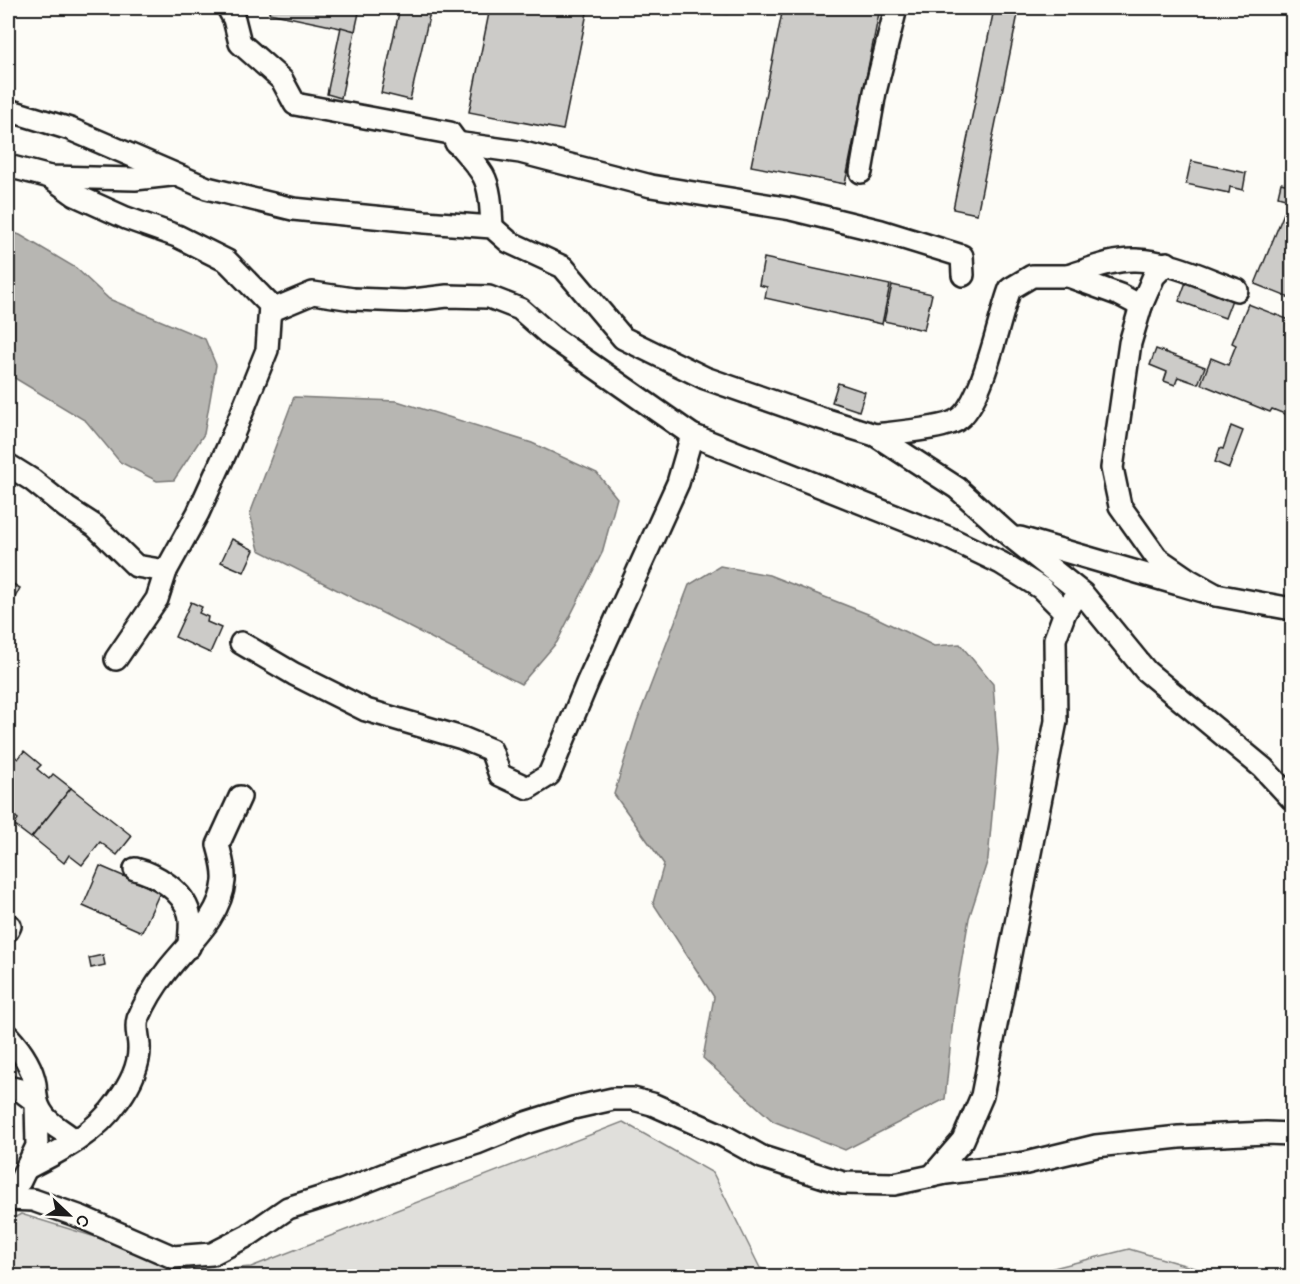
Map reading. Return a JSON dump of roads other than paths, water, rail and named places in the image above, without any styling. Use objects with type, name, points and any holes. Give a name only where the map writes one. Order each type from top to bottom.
[{"type":"street","points":[[228,8],[234,19],[240,44],[282,80],[295,104],[450,133],[484,176],[492,227]]},
{"type":"street","points":[[861,172],[875,92],[896,8]]},
{"type":"street","points":[[8,110],[69,129],[207,188],[293,209],[492,227],[509,242],[563,267],[623,338],[705,378],[875,435],[957,488],[1009,535],[1080,591],[1146,670],[1263,768],[1293,799]]},
{"type":"street","points":[[456,143],[520,152],[651,186],[791,209],[881,231],[962,256],[963,275]]},
{"type":"street","points":[[8,166],[50,177],[135,179],[175,175]]},
{"type":"street","points":[[50,177],[75,195],[126,218],[177,236],[227,261],[270,305],[267,350],[228,447],[202,504],[166,571],[157,599],[116,659]]},
{"type":"street","points":[[875,435],[924,429],[957,421],[972,402],[984,376],[1011,289],[1032,276],[1068,276],[1108,263],[1134,260],[1167,263],[1237,290]]},
{"type":"street","points":[[1167,263],[1154,276],[1141,306],[1130,343],[1112,468],[1120,506],[1157,558],[1216,595]]},
{"type":"street","points":[[1068,276],[1141,306]]},
{"type":"street","points":[[270,311],[313,293],[353,299],[405,301],[447,296],[489,297],[520,309],[552,337],[692,435],[947,537],[1001,562],[1041,588],[1065,612]]},
{"type":"street","points":[[241,643],[294,674],[366,710],[462,738],[490,750],[500,775],[528,788],[549,775],[588,681],[678,483],[692,435]]},
{"type":"street","points":[[8,465],[95,526],[136,566],[166,571]]},
{"type":"street","points":[[1009,535],[1216,595],[1293,609]]},
{"type":"street","points":[[932,1176],[963,1140],[982,1096],[1056,722],[1055,639],[1065,612],[1080,591]]},
{"type":"street","points":[[27,1168],[93,1130],[118,1102],[132,1077],[140,1049],[137,1023],[149,996],[213,913],[224,882],[224,865],[218,845],[240,796]]},
{"type":"street","points":[[135,869],[160,880],[183,898],[189,913],[189,947]]},
{"type":"street","points":[[189,913],[197,917],[213,913]]},
{"type":"street","points":[[8,1036],[19,1048],[34,1082],[37,1146],[20,1181],[8,1191]]},
{"type":"street","points":[[8,1087],[20,1090],[36,1102],[50,1123],[67,1133],[75,1141]]},
{"type":"street","points":[[8,1199],[33,1200],[91,1221],[173,1257],[212,1254],[249,1235],[288,1208],[477,1143],[526,1123],[573,1108],[613,1099],[652,1104],[724,1136],[762,1157],[843,1183],[894,1184],[932,1176],[1026,1163],[1096,1146],[1179,1137],[1266,1132],[1293,1134]]}]
